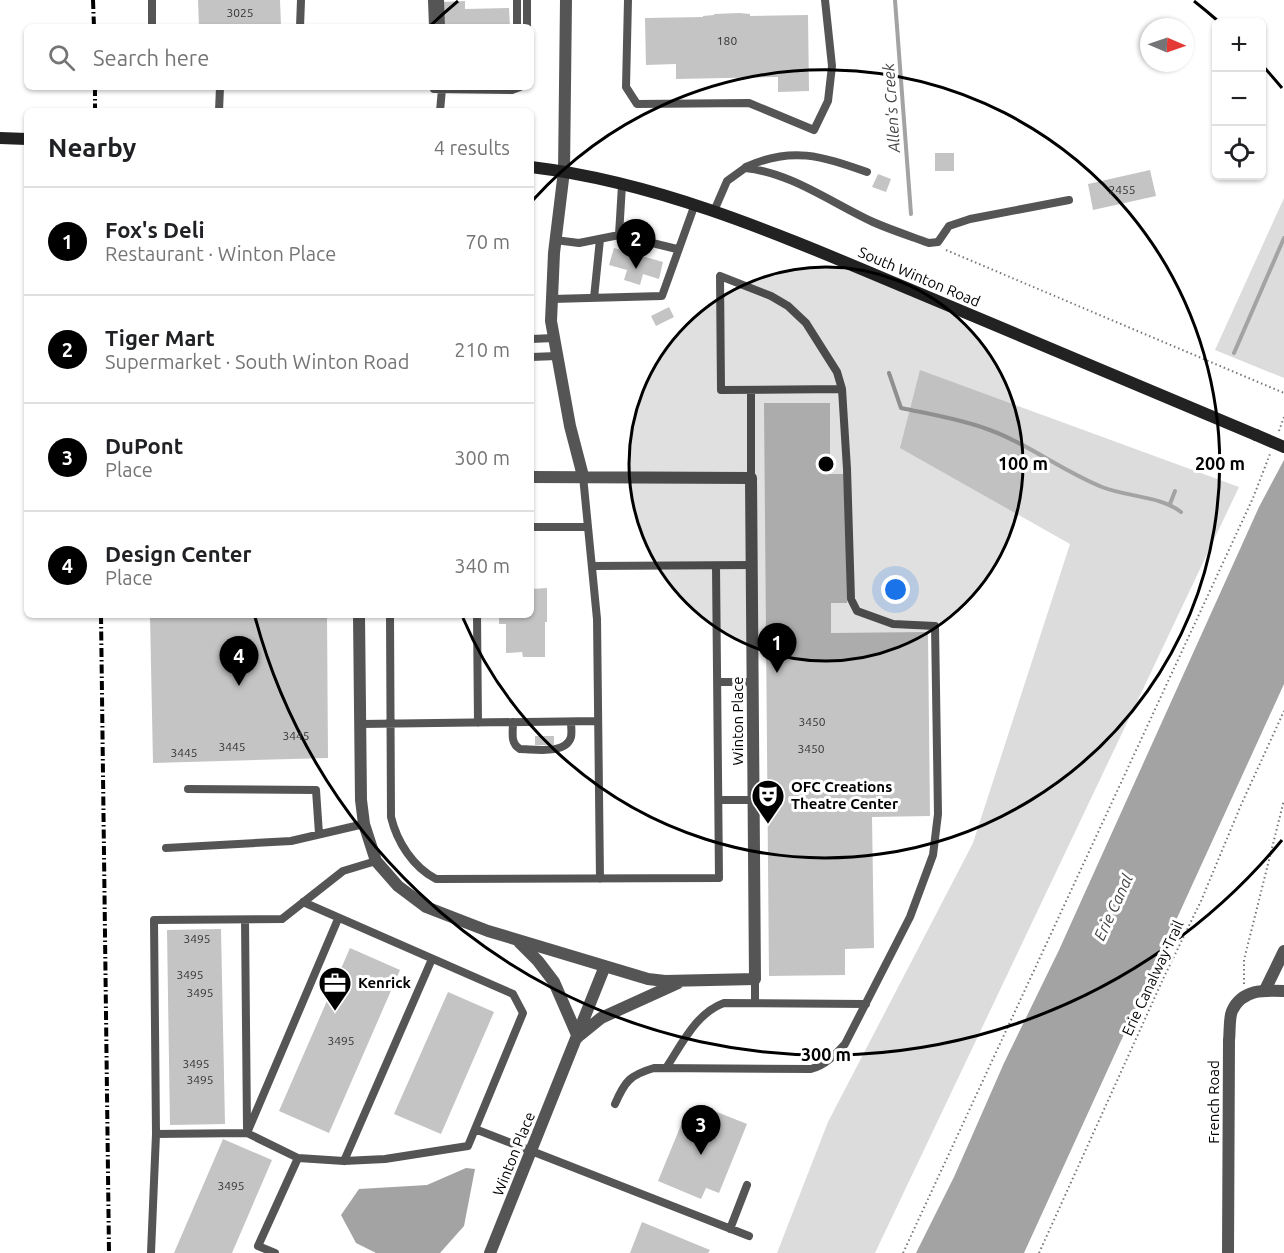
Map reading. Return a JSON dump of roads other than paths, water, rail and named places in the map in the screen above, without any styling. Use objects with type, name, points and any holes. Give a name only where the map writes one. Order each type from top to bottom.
[{"type":"main road","points":[[0,138],[24,139]]},
{"type":"main road","name":"South Winton Road","points":[[534,167],[564,171],[694,204],[780,235],[1278,444]]},
{"type":"street","points":[[566,0],[564,171],[555,240],[551,321],[570,426],[583,476]]},
{"type":"street","points":[[534,477],[751,478]]},
{"type":"street","name":"Winton Place","points":[[751,478],[755,979]]},
{"type":"street","points":[[359,618],[361,800],[364,824],[376,861],[398,886],[426,907],[518,940],[648,979],[755,979]]},
{"type":"street","points":[[518,940],[554,982],[578,1037],[601,1018],[687,979]]},
{"type":"street","points":[[1284,951],[1265,990],[1284,991]]},
{"type":"street","name":"Winton Place","points":[[490,1253],[533,1151],[605,966]]},
{"type":"street","name":"French Road","points":[[1228,1253],[1229,1040],[1232,1011],[1244,996],[1265,990]]},
{"type":"lane","points":[[152,0],[152,24]]},
{"type":"lane","points":[[300,24],[301,0]]},
{"type":"lane","points":[[432,0],[433,24]]},
{"type":"lane","points":[[440,0],[441,24]]},
{"type":"lane","points":[[516,0],[517,24]]},
{"type":"lane","points":[[527,0],[527,24]]},
{"type":"lane","points":[[628,0],[626,87],[637,104],[749,103],[814,130],[828,101],[832,66],[825,0]]},
{"type":"lane","points":[[219,108],[220,90]]},
{"type":"lane","points":[[438,90],[440,108]]},
{"type":"lane","points":[[714,211],[727,181],[745,168],[766,158],[798,154],[836,162],[867,172]]},
{"type":"lane","points":[[745,168],[761,170],[796,183],[874,223],[929,243],[938,242],[950,226],[970,219],[1069,200]]},
{"type":"lane","points":[[619,235],[622,185]]},
{"type":"lane","points":[[552,299],[662,296],[694,204]]},
{"type":"lane","points":[[555,240],[579,243],[619,235],[677,249]]},
{"type":"lane","points":[[594,298],[600,239]]},
{"type":"lane","points":[[615,1104],[623,1085],[633,1076],[654,1068],[811,1069],[821,1066],[845,1044],[910,917],[933,855],[938,814],[935,626],[893,624],[856,611],[851,599],[848,470],[842,388],[837,372],[806,323],[788,306],[771,296],[720,276],[721,390],[842,388]]},
{"type":"lane","points":[[534,339],[554,338]]},
{"type":"lane","points":[[534,357],[557,356]]},
{"type":"lane","points":[[751,391],[751,478]]},
{"type":"lane","points":[[583,476],[597,619],[600,879]]},
{"type":"lane","points":[[534,527],[588,527]]},
{"type":"lane","points":[[592,566],[752,566]]},
{"type":"lane","points":[[390,618],[393,823],[408,853],[426,874],[436,879],[719,878],[716,566]]},
{"type":"lane","points":[[477,618],[478,723]]},
{"type":"lane","points":[[717,682],[753,682]]},
{"type":"lane","points":[[361,724],[598,721]]},
{"type":"lane","points":[[513,722],[515,746],[520,749],[557,749],[566,745],[571,738],[571,722]]},
{"type":"lane","points":[[188,789],[316,790],[319,834]]},
{"type":"lane","points":[[719,800],[754,800]]},
{"type":"lane","points":[[166,848],[291,841],[364,824]]},
{"type":"lane","points":[[151,1253],[156,1134],[154,920],[282,919],[343,871],[376,861]]},
{"type":"lane","points":[[156,1134],[247,1133],[298,1158],[344,1161],[385,1159],[468,1146],[523,1013],[513,994],[303,903]]},
{"type":"lane","points":[[247,1133],[338,919]]},
{"type":"lane","points":[[245,920],[247,1133]]},
{"type":"lane","points":[[344,1161],[432,959]]},
{"type":"lane","points":[[755,979],[755,1004]]},
{"type":"lane","points":[[666,1068],[701,1016],[712,1007],[724,1003],[866,1004]]},
{"type":"lane","points":[[475,1129],[749,1236]]},
{"type":"lane","points":[[275,1253],[258,1246],[298,1158]]},
{"type":"lane","points":[[730,1229],[747,1185]]},
{"type":"water","name":"Erie Canal","points":[[1284,460],[1284,684],[1024,1253],[916,1253],[954,1177],[1004,1063],[1059,950],[1259,507]]},
{"type":"water","points":[[466,1168],[475,1169],[464,1226],[440,1253],[376,1253],[356,1243],[341,1215],[359,1189],[427,1185]]},
{"type":"waterway","name":"Allen's Creek","points":[[895,0],[911,214]]},
{"type":"waterway","points":[[1234,353],[1284,238]]},
{"type":"waterway","name":"Allen's Creek","points":[[889,373],[901,408],[987,429],[1102,487],[1164,503],[1181,512]]},
{"type":"waterway","points":[[1170,504],[1175,491]]},
{"type":"railway","points":[[93,0],[94,24]]},
{"type":"railway","points":[[95,90],[95,108]]},
{"type":"railway","points":[[101,618],[109,1253]]},
{"type":"place","name":"Tiger Mart","points":[[636,269]]},
{"type":"place","name":"Fox's Deli","points":[[777,673]]},
{"type":"place","name":"Design Center","points":[[239,686]]},
{"type":"place","name":"OFC Creations Theatre Center","points":[[768,825]]},
{"type":"place","name":"Kenrick","points":[[335,1012]]},
{"type":"place","name":"DuPont","points":[[701,1155]]}]
